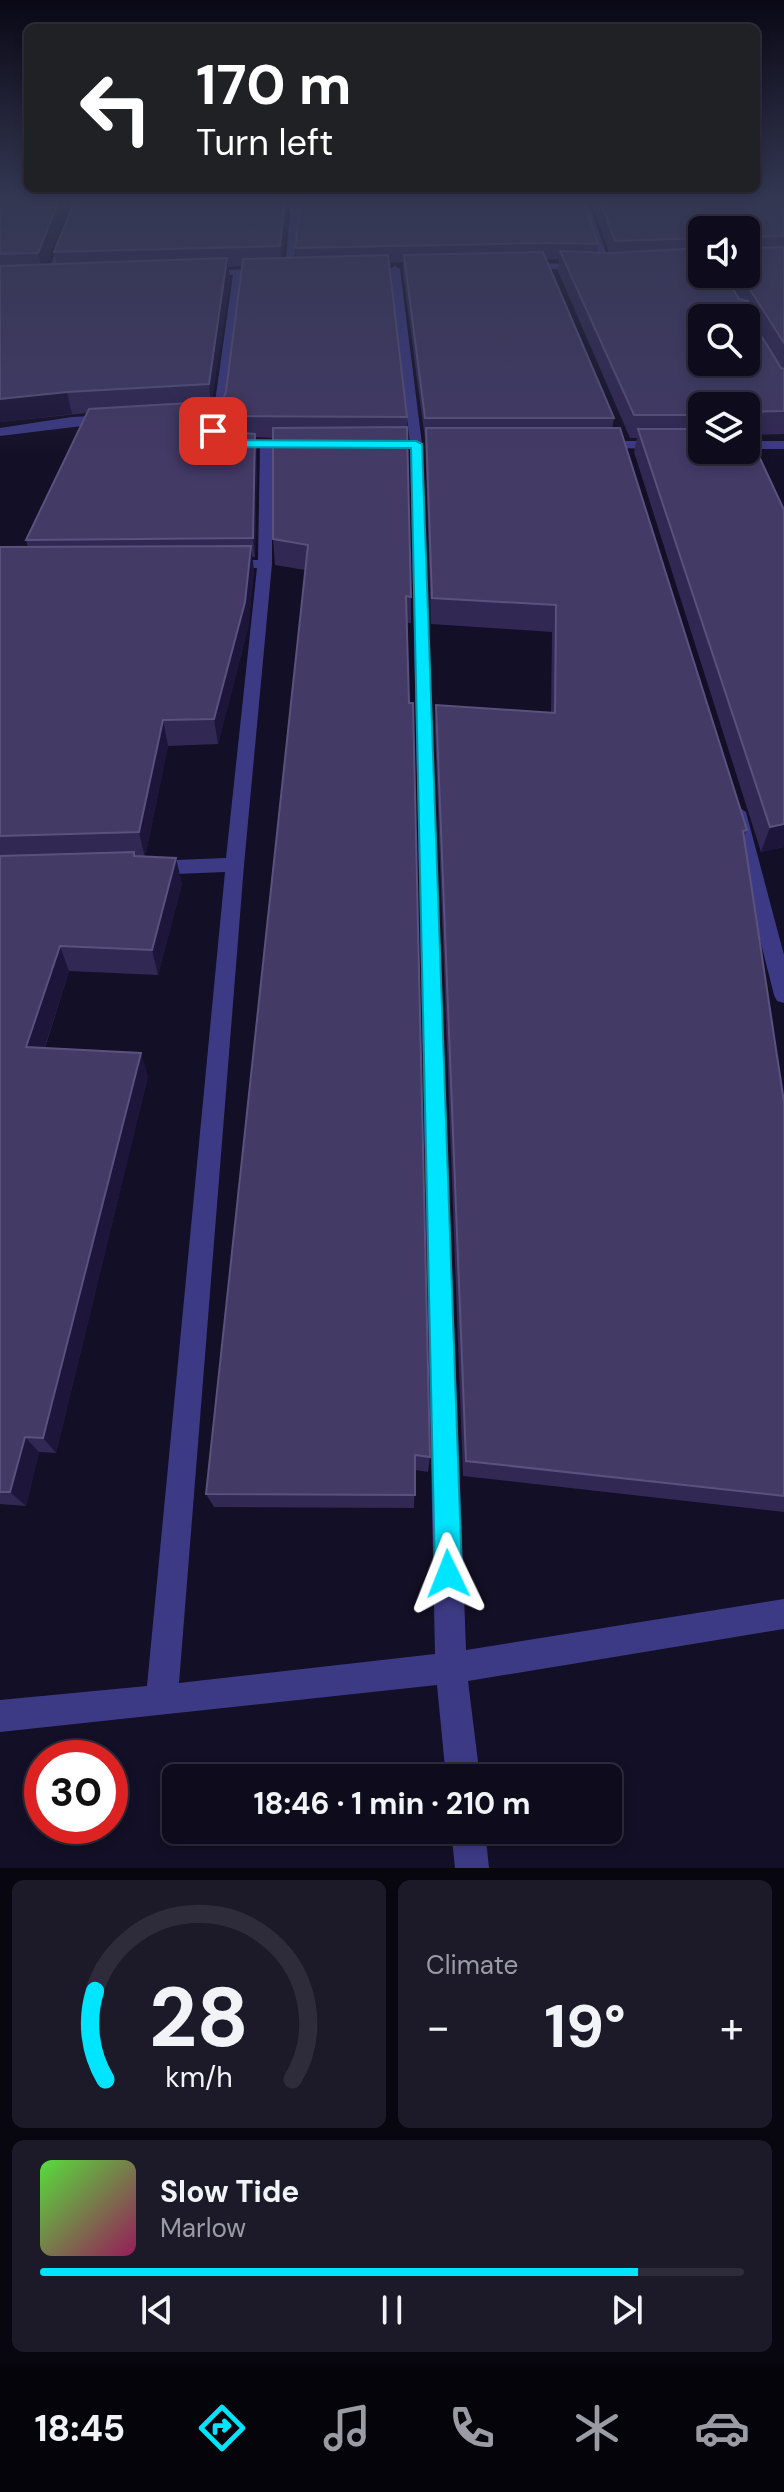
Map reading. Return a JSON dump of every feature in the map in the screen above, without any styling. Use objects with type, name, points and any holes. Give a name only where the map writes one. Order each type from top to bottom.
[{"type":"street","points":[[213,431],[219,412],[236,285]]},
{"type":"street","points":[[397,285],[417,444],[451,1668],[461,1764]]},
{"type":"street","points":[[175,415],[219,412]]},
{"type":"street","points":[[0,432],[72,421],[131,417]]},
{"type":"street","points":[[162,1701],[235,865],[265,564],[259,445],[317,446]]},
{"type":"street","points":[[591,445],[688,445]]},
{"type":"street","points":[[760,445],[784,445]]},
{"type":"street","points":[[219,564],[265,564]]},
{"type":"street","points":[[731,795],[784,995]]},
{"type":"street","points":[[125,869],[235,865]]},
{"type":"street","points":[[0,1716],[451,1668],[784,1614]]},
{"type":"street","points":[[469,1844],[472,1868]]},
{"type":"building","points":[[0,285],[223,285],[209,384],[0,399]]},
{"type":"building","points":[[240,285],[392,285],[407,417],[227,416],[220,409],[226,391]]},
{"type":"building","points":[[408,285],[557,285],[614,418],[425,418]]},
{"type":"building","points":[[575,285],[732,288],[739,299],[748,301],[748,304],[688,304],[688,376],[760,376],[760,334],[784,369],[784,411],[760,412],[760,392],[688,392],[688,415],[634,415]]},
{"type":"building","points":[[784,285],[784,343],[749,288]]},
{"type":"building","points":[[205,402],[202,415],[215,431],[255,434],[253,538],[26,540],[89,409]]},
{"type":"building","points":[[407,427],[411,597],[406,596],[409,703],[413,703],[430,1457],[415,1455],[415,1495],[206,1494],[308,545],[273,539],[273,428]]},
{"type":"building","points":[[426,428],[620,428],[747,830],[743,831],[784,1102],[784,1496],[466,1461],[436,705],[555,713],[556,605],[432,598]]},
{"type":"building","points":[[638,429],[688,429],[688,464],[760,464],[760,458],[784,510],[784,824],[770,827]]},
{"type":"building","points":[[251,546],[245,602],[214,719],[163,720],[139,832],[0,836],[0,547]]},
{"type":"building","points":[[134,852],[134,856],[176,858],[152,950],[60,946],[26,1047],[141,1053],[43,1438],[25,1437],[10,1492],[0,1492],[0,856]]},
{"type":"route","points":[[213,431],[224,444],[416,444],[448,1574]]}]
